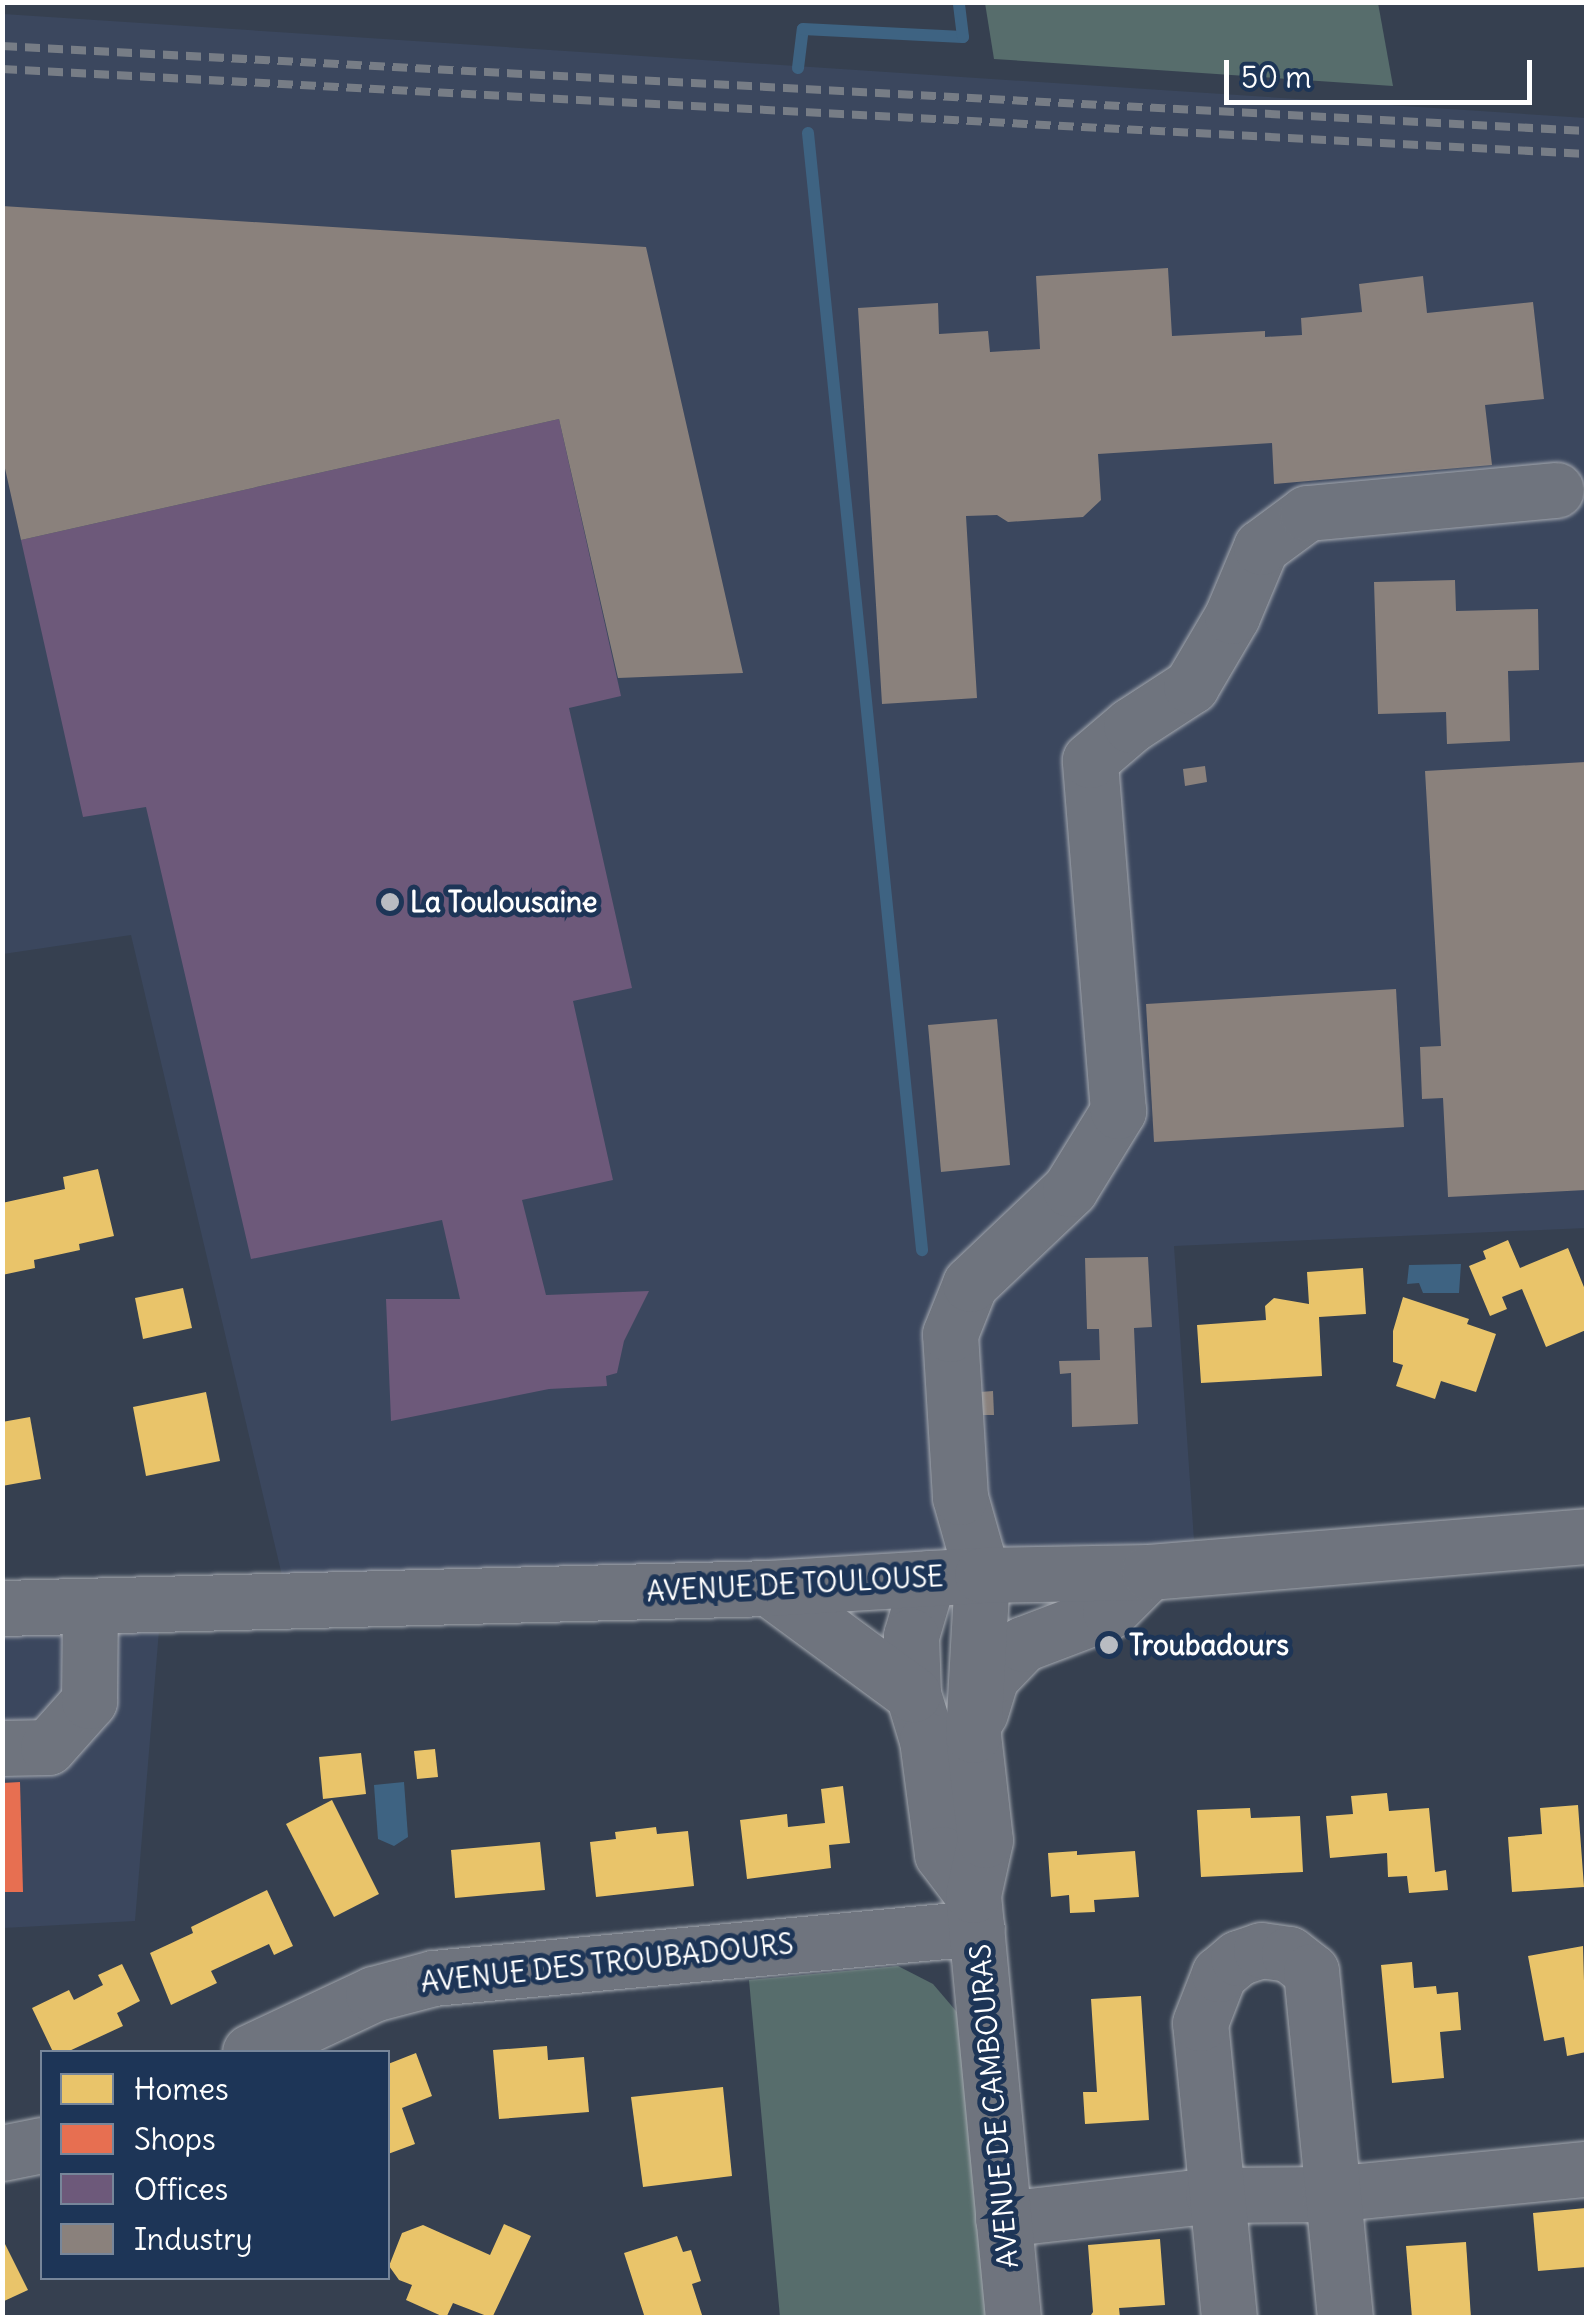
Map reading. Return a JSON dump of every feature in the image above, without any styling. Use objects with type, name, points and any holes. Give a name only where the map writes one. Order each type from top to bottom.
[{"type":"street","points":[[975,1911],[985,1840],[974,1735],[982,1574],[960,1497],[950,1334],[970,1284],[1070,1189],[1118,1111],[1090,760],[1130,725],[1191,686],[1232,616],[1261,547],[1307,513],[1556,490]]},
{"type":"street","name":"AVENUE DE TOULOUSE","points":[[2,1608],[768,1588],[982,1574],[1149,1572],[1586,1536]]},
{"type":"street","points":[[974,1735],[991,1677],[1023,1644],[1110,1610],[1149,1572]]},
{"type":"street","points":[[928,1578],[911,1636],[913,1694],[927,1740],[942,1854],[975,1911]]},
{"type":"street","points":[[768,1588],[913,1694]]},
{"type":"street","points":[[2,1748],[48,1747],[88,1701],[90,1608]]},
{"type":"street","name":"AVENUE DES TROUBADOURS","points":[[254,2050],[373,1994],[432,1978],[975,1911]]},
{"type":"street","name":"AVENUE DE CAMBOURAS","points":[[975,1911],[1013,2318]]},
{"type":"street","points":[[1228,2318],[1213,2195],[1200,2023],[1219,1974],[1238,1958],[1261,1950],[1289,1954],[1311,1970],[1345,2318]]},
{"type":"street","points":[[2,2153],[40,2146]]},
{"type":"street","points":[[1004,2219],[1213,2195],[1330,2194],[1586,2169]]},
{"type":"shaded area","points":[[3,14],[1586,118],[1586,1228],[1174,1246],[1196,1570],[288,1601],[131,935],[3,954]]},
{"type":"shaded area","points":[[1461,1264],[1459,1293],[1423,1293],[1419,1283],[1407,1284],[1409,1265]]},
{"type":"shaded area","points":[[161,1606],[135,1921],[3,1928],[2,1608]]},
{"type":"shaded area","points":[[404,1782],[408,1837],[394,1846],[378,1839],[374,1785]]},
{"type":"green space","points":[[985,3],[1378,3],[1393,86],[994,59]]},
{"type":"green space","points":[[898,1966],[933,1984],[968,2025],[992,2317],[780,2317],[749,1980]]},
{"type":"building: Homes","points":[[98,1169],[114,1236],[79,1244],[80,1250],[34,1260],[35,1268],[2,1275],[2,1203],[65,1189],[63,1177]]},
{"type":"building: Homes","points":[[1508,1240],[1520,1268],[1568,1248],[1586,1292],[1586,1330],[1546,1347],[1522,1289],[1502,1297],[1507,1309],[1490,1316],[1469,1266],[1486,1259],[1483,1251]]},
{"type":"building: Homes","points":[[1363,1268],[1366,1314],[1319,1317],[1322,1376],[1201,1383],[1197,1325],[1266,1320],[1265,1306],[1274,1298],[1309,1304],[1307,1272]]},
{"type":"building: Homes","points":[[183,1288],[192,1328],[143,1339],[135,1298]]},
{"type":"building: Homes","points":[[1403,1297],[1469,1319],[1467,1324],[1496,1334],[1476,1392],[1441,1381],[1435,1399],[1396,1386],[1403,1365],[1393,1362],[1393,1331]]},
{"type":"building: Homes","points":[[206,1392],[220,1461],[146,1476],[133,1407]]},
{"type":"building: Homes","points":[[30,1417],[41,1479],[2,1486],[2,1422]]},
{"type":"building: Homes","points":[[435,1749],[438,1777],[417,1779],[414,1751]]},
{"type":"building: Homes","points":[[361,1753],[366,1794],[323,1799],[319,1757]]},
{"type":"building: Homes","points":[[843,1786],[850,1843],[829,1845],[831,1868],[747,1879],[740,1820],[787,1814],[788,1827],[825,1823],[821,1789]]},
{"type":"building: Homes","points":[[1387,1793],[1389,1811],[1429,1808],[1435,1872],[1446,1870],[1448,1890],[1409,1893],[1407,1876],[1388,1877],[1387,1853],[1330,1858],[1326,1816],[1353,1814],[1351,1796]]},
{"type":"building: Homes","points":[[332,1800],[379,1894],[334,1917],[286,1824]]},
{"type":"building: Homes","points":[[1578,1805],[1584,1887],[1512,1892],[1508,1837],[1542,1834],[1540,1808]]},
{"type":"building: Homes","points":[[1250,1808],[1251,1818],[1300,1816],[1303,1872],[1201,1877],[1197,1810]]},
{"type":"building: Homes","points":[[656,1827],[657,1834],[688,1831],[694,1886],[596,1897],[590,1842],[616,1839],[615,1832]]},
{"type":"building: Homes","points":[[540,1842],[545,1890],[455,1898],[451,1850]]},
{"type":"building: Homes","points":[[1077,1851],[1077,1855],[1135,1851],[1139,1897],[1094,1900],[1095,1912],[1070,1913],[1069,1895],[1051,1897],[1048,1853]]},
{"type":"building: Homes","points":[[267,1890],[293,1946],[274,1955],[269,1944],[211,1971],[217,1983],[171,2005],[150,1953],[193,1933],[191,1927]]},
{"type":"building: Homes","points":[[1583,1946],[1586,2052],[1567,2056],[1564,2037],[1544,2041],[1528,1956]]},
{"type":"building: Homes","points":[[1412,1962],[1414,1988],[1436,1986],[1437,1994],[1458,1992],[1461,2030],[1440,2032],[1444,2078],[1392,2083],[1381,1965]]},
{"type":"building: Homes","points":[[122,1964],[140,2001],[117,2013],[123,2026],[71,2050],[52,2050],[32,2008],[69,1990],[74,2000],[103,1985],[98,1975]]},
{"type":"building: Homes","points":[[1141,1996],[1149,2120],[1085,2124],[1083,2092],[1097,2092],[1091,1999]]},
{"type":"building: Homes","points":[[547,2046],[548,2060],[584,2057],[589,2112],[499,2119],[493,2050]]},
{"type":"building: Homes","points":[[416,2053],[432,2096],[402,2108],[415,2144],[390,2153],[390,2063]]},
{"type":"building: Homes","points":[[723,2087],[732,2176],[643,2187],[631,2097]]},
{"type":"building: Homes","points":[[1586,2208],[1586,2267],[1538,2271],[1533,2213]]},
{"type":"building: Homes","points":[[504,2224],[531,2236],[492,2318],[453,2303],[446,2318],[406,2300],[412,2285],[399,2280],[390,2267],[402,2233],[423,2225],[490,2255]]},
{"type":"building: Homes","points":[[677,2236],[683,2252],[691,2250],[701,2281],[692,2284],[703,2318],[645,2318],[624,2253]]},
{"type":"building: Homes","points":[[2,2238],[28,2290],[2,2302]]},
{"type":"building: Homes","points":[[1160,2239],[1165,2305],[1119,2308],[1120,2318],[1089,2318],[1093,2312],[1088,2245]]},
{"type":"building: Homes","points":[[1466,2242],[1471,2318],[1412,2318],[1406,2246]]},
{"type":"building: Shops","points":[[20,1782],[23,1892],[2,1892],[2,1783]]},
{"type":"building: Offices","name":"La Toulousaine","points":[[559,419],[621,696],[569,708],[632,988],[573,1001],[613,1180],[522,1200],[546,1295],[649,1291],[624,1341],[617,1373],[606,1376],[607,1386],[549,1389],[391,1421],[386,1299],[460,1299],[442,1220],[251,1259],[146,807],[83,817],[21,540]]},
{"type":"building: Industry","points":[[2,206],[646,247],[743,673],[618,678],[559,419],[21,540],[2,455]]},
{"type":"building: Industry","points":[[1168,268],[1172,336],[1265,331],[1265,337],[1302,335],[1301,318],[1362,312],[1359,284],[1423,276],[1427,313],[1533,302],[1544,399],[1485,405],[1492,465],[1274,484],[1272,443],[1098,454],[1101,500],[1083,517],[1008,522],[997,515],[966,516],[977,698],[882,704],[858,308],[938,303],[939,334],[988,331],[990,352],[1040,349],[1036,276]]},
{"type":"building: Industry","points":[[1455,580],[1456,611],[1538,609],[1539,670],[1508,671],[1510,741],[1447,744],[1446,712],[1378,714],[1374,582]]},
{"type":"building: Industry","points":[[1586,762],[1586,1190],[1448,1197],[1443,1098],[1422,1099],[1420,1047],[1441,1046],[1425,771]]},
{"type":"building: Industry","points":[[1205,766],[1207,782],[1185,786],[1183,769]]},
{"type":"building: Industry","points":[[1396,989],[1404,1127],[1154,1142],[1146,1004]]},
{"type":"building: Industry","points":[[997,1019],[1010,1165],[941,1172],[928,1025]]},
{"type":"building: Industry","points":[[1148,1257],[1152,1327],[1134,1328],[1138,1424],[1072,1427],[1071,1373],[1060,1374],[1059,1361],[1100,1360],[1099,1329],[1087,1329],[1085,1258]]},
{"type":"building: Industry","points":[[993,1391],[994,1415],[981,1415],[980,1392]]},
{"type":"waterway","points":[[798,68],[803,29],[963,37],[959,2]]},
{"type":"waterway","points":[[808,133],[922,1250]]},
{"type":"railway","points":[[2,46],[1586,131]]},
{"type":"railway","points":[[2,69],[1586,154]]},
{"type":"place","name":"La Toulousaine","points":[[390,902]]},
{"type":"place","name":"Troubadours","points":[[1109,1645]]}]
